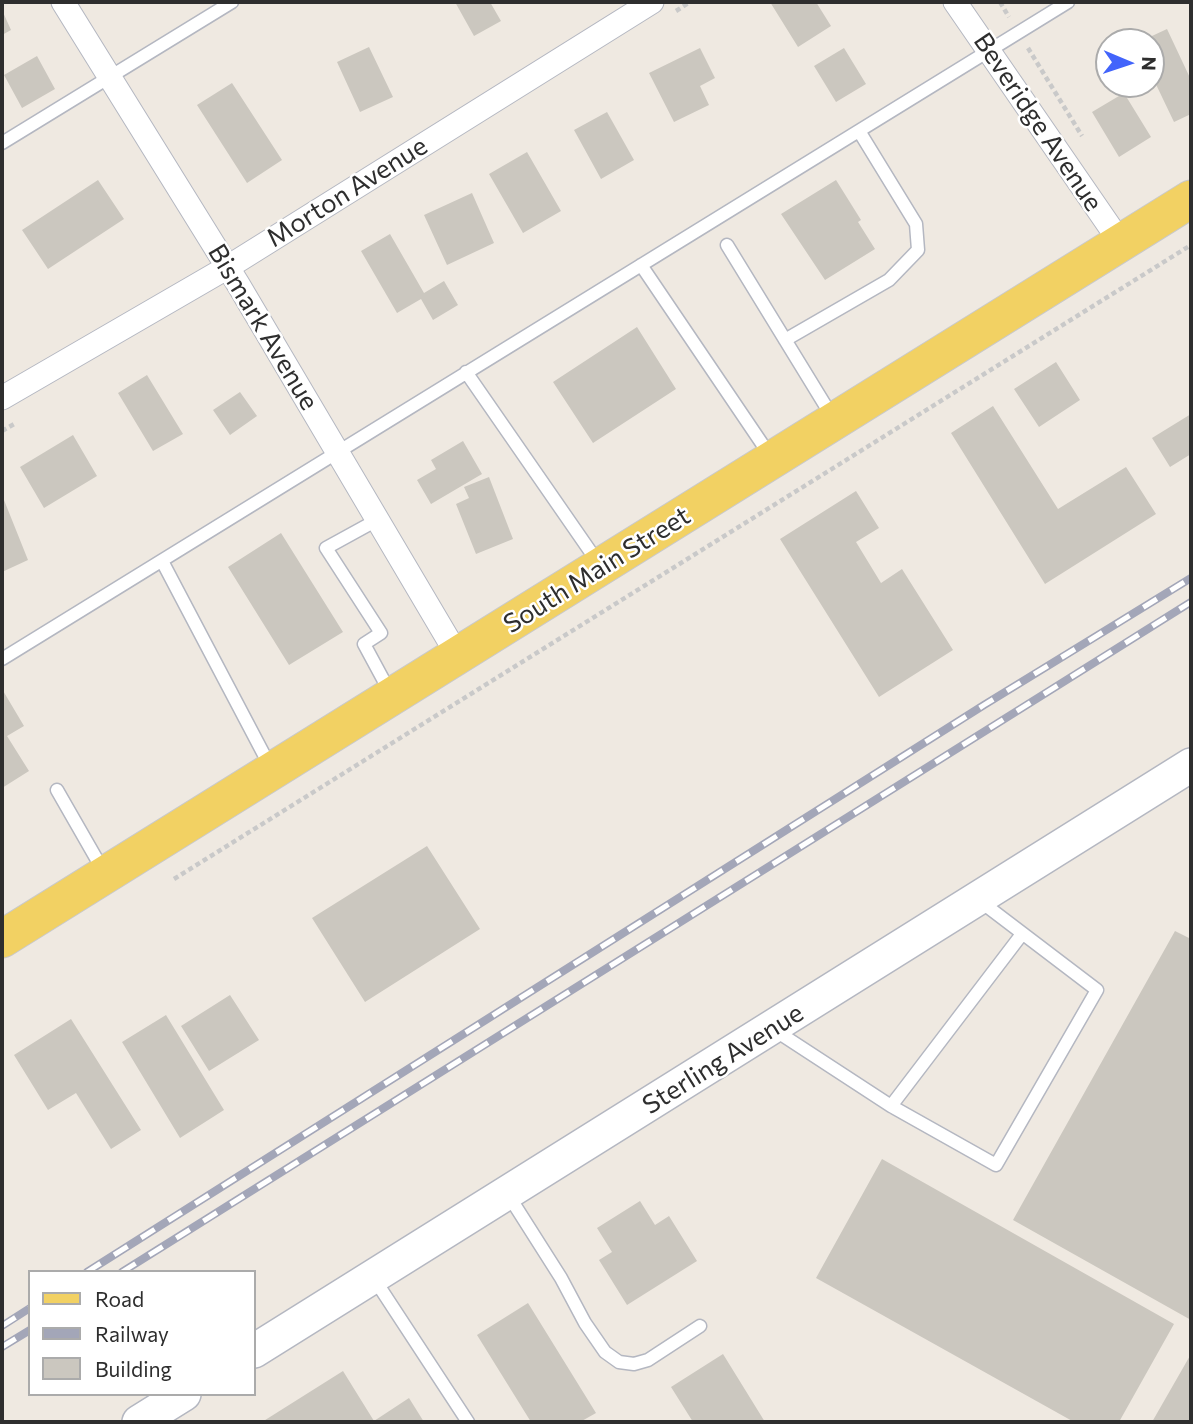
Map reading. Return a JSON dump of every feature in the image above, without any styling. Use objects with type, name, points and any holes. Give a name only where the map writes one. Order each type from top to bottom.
[{"type":"main road","name":"South Main Street","points":[[2,939],[1191,199]]},
{"type":"street","name":"Bismark Avenue","points":[[63,2],[228,267],[458,656]]},
{"type":"street","name":"Morton Avenue","points":[[2,398],[228,267],[652,2]]},
{"type":"street","name":"Beveridge Avenue","points":[[955,2],[1121,243]]},
{"type":"street","name":"Sterling Avenue","points":[[256,1350],[1191,765]]},
{"type":"street","points":[[139,1422],[181,1396]]},
{"type":"lane","points":[[2,143],[232,2]]},
{"type":"lane","points":[[2,659],[1068,2]]},
{"type":"lane","points":[[785,340],[889,280],[918,250],[916,224],[859,131]]},
{"type":"lane","points":[[727,245],[835,422]]},
{"type":"lane","points":[[641,265],[773,460]]},
{"type":"lane","points":[[466,372],[602,567]]},
{"type":"lane","points":[[377,520],[326,548],[381,633],[364,644],[393,697]]},
{"type":"lane","points":[[162,561],[273,771]]},
{"type":"lane","points":[[57,790],[106,875]]},
{"type":"lane","points":[[772,1029],[891,1106],[996,1166],[1097,990],[977,899]]},
{"type":"lane","points":[[891,1106],[1022,934]]},
{"type":"lane","points":[[507,1193],[561,1278],[585,1323],[605,1352],[618,1362],[634,1364],[648,1360],[700,1326]]},
{"type":"lane","points":[[372,1277],[468,1422]]},
{"type":"path","points":[[1000,2],[1084,138]]},
{"type":"path","points":[[174,879],[1191,245]]},
{"type":"building","points":[[455,2],[490,2],[501,21],[474,36]]},
{"type":"building","points":[[770,2],[816,2],[831,26],[798,47]]},
{"type":"building","points":[[2,10],[11,30],[2,35]]},
{"type":"building","points":[[1167,29],[1191,80],[1191,114],[1174,122],[1162,98],[1165,98]]},
{"type":"building","points":[[369,47],[393,97],[360,112],[337,62]]},
{"type":"building","points":[[700,48],[715,78],[700,86],[709,105],[674,122],[649,73]]},
{"type":"building","points":[[844,48],[866,84],[836,102],[814,66]]},
{"type":"building","points":[[37,56],[55,89],[22,108],[4,75]]},
{"type":"building","points":[[232,83],[282,160],[247,183],[197,105]]},
{"type":"building","points":[[1116,98],[1127,98],[1151,137],[1119,157],[1092,112]]},
{"type":"building","points":[[607,112],[634,160],[601,179],[574,130]]},
{"type":"building","points":[[527,152],[561,211],[523,233],[489,174]]},
{"type":"building","points":[[98,180],[124,219],[48,269],[22,230]]},
{"type":"building","points":[[836,180],[875,249],[825,280],[781,214]]},
{"type":"building","points":[[472,193],[494,243],[447,265],[424,215]]},
{"type":"building","points":[[390,234],[424,293],[444,281],[458,305],[433,320],[421,299],[397,313],[361,251]]},
{"type":"building","points":[[637,327],[676,389],[593,443],[553,382]]},
{"type":"building","points":[[1056,362],[1080,400],[1039,427],[1014,389]]},
{"type":"building","points":[[147,375],[183,434],[153,451],[118,393]]},
{"type":"building","points":[[240,392],[257,416],[230,435],[213,410]]},
{"type":"building","points":[[993,406],[1058,509],[1126,467],[1156,514],[1045,584],[951,433]]},
{"type":"building","points":[[1191,414],[1191,454],[1170,467],[1152,438]]},
{"type":"building","points":[[73,435],[97,476],[44,508],[20,467]]},
{"type":"building","points":[[463,441],[482,474],[431,504],[417,480],[436,469],[431,460]]},
{"type":"building","points":[[489,477],[513,539],[476,554],[456,504],[469,498],[464,487]]},
{"type":"building","points":[[856,491],[879,528],[856,542],[881,583],[902,569],[953,650],[879,697],[780,539]]},
{"type":"building","points":[[2,495],[28,560],[2,572]]},
{"type":"building","points":[[281,533],[343,632],[289,665],[228,567]]},
{"type":"building","points":[[2,689],[24,726],[7,736],[29,771],[2,788]]},
{"type":"building","points":[[427,846],[480,929],[365,1002],[312,918]]},
{"type":"building","points":[[1175,931],[1191,939],[1191,1320],[1013,1220]]},
{"type":"building","points":[[230,995],[259,1040],[209,1071],[181,1026]]},
{"type":"building","points":[[166,1015],[224,1110],[180,1138],[122,1042]]},
{"type":"building","points":[[71,1019],[141,1130],[111,1149],[76,1093],[48,1110],[14,1055]]},
{"type":"building","points":[[882,1159],[1174,1324],[1119,1422],[1074,1422],[816,1278]]},
{"type":"building","points":[[640,1201],[655,1225],[669,1216],[697,1261],[627,1305],[599,1260],[612,1252],[597,1228]]},
{"type":"building","points":[[528,1303],[596,1413],[580,1422],[531,1422],[477,1335]]},
{"type":"building","points":[[723,1354],[765,1422],[693,1422],[671,1387]]},
{"type":"building","points":[[1191,1354],[1191,1422],[1152,1422]]},
{"type":"building","points":[[343,1371],[374,1421],[409,1398],[424,1422],[262,1422]]},
{"type":"railway","points":[[90,1270],[984,705],[1191,578]]},
{"type":"railway","points":[[125,1270],[1191,602]]},
{"type":"railway","points":[[2,1326],[28,1309]]},
{"type":"railway","points":[[2,1347],[28,1331]]}]
